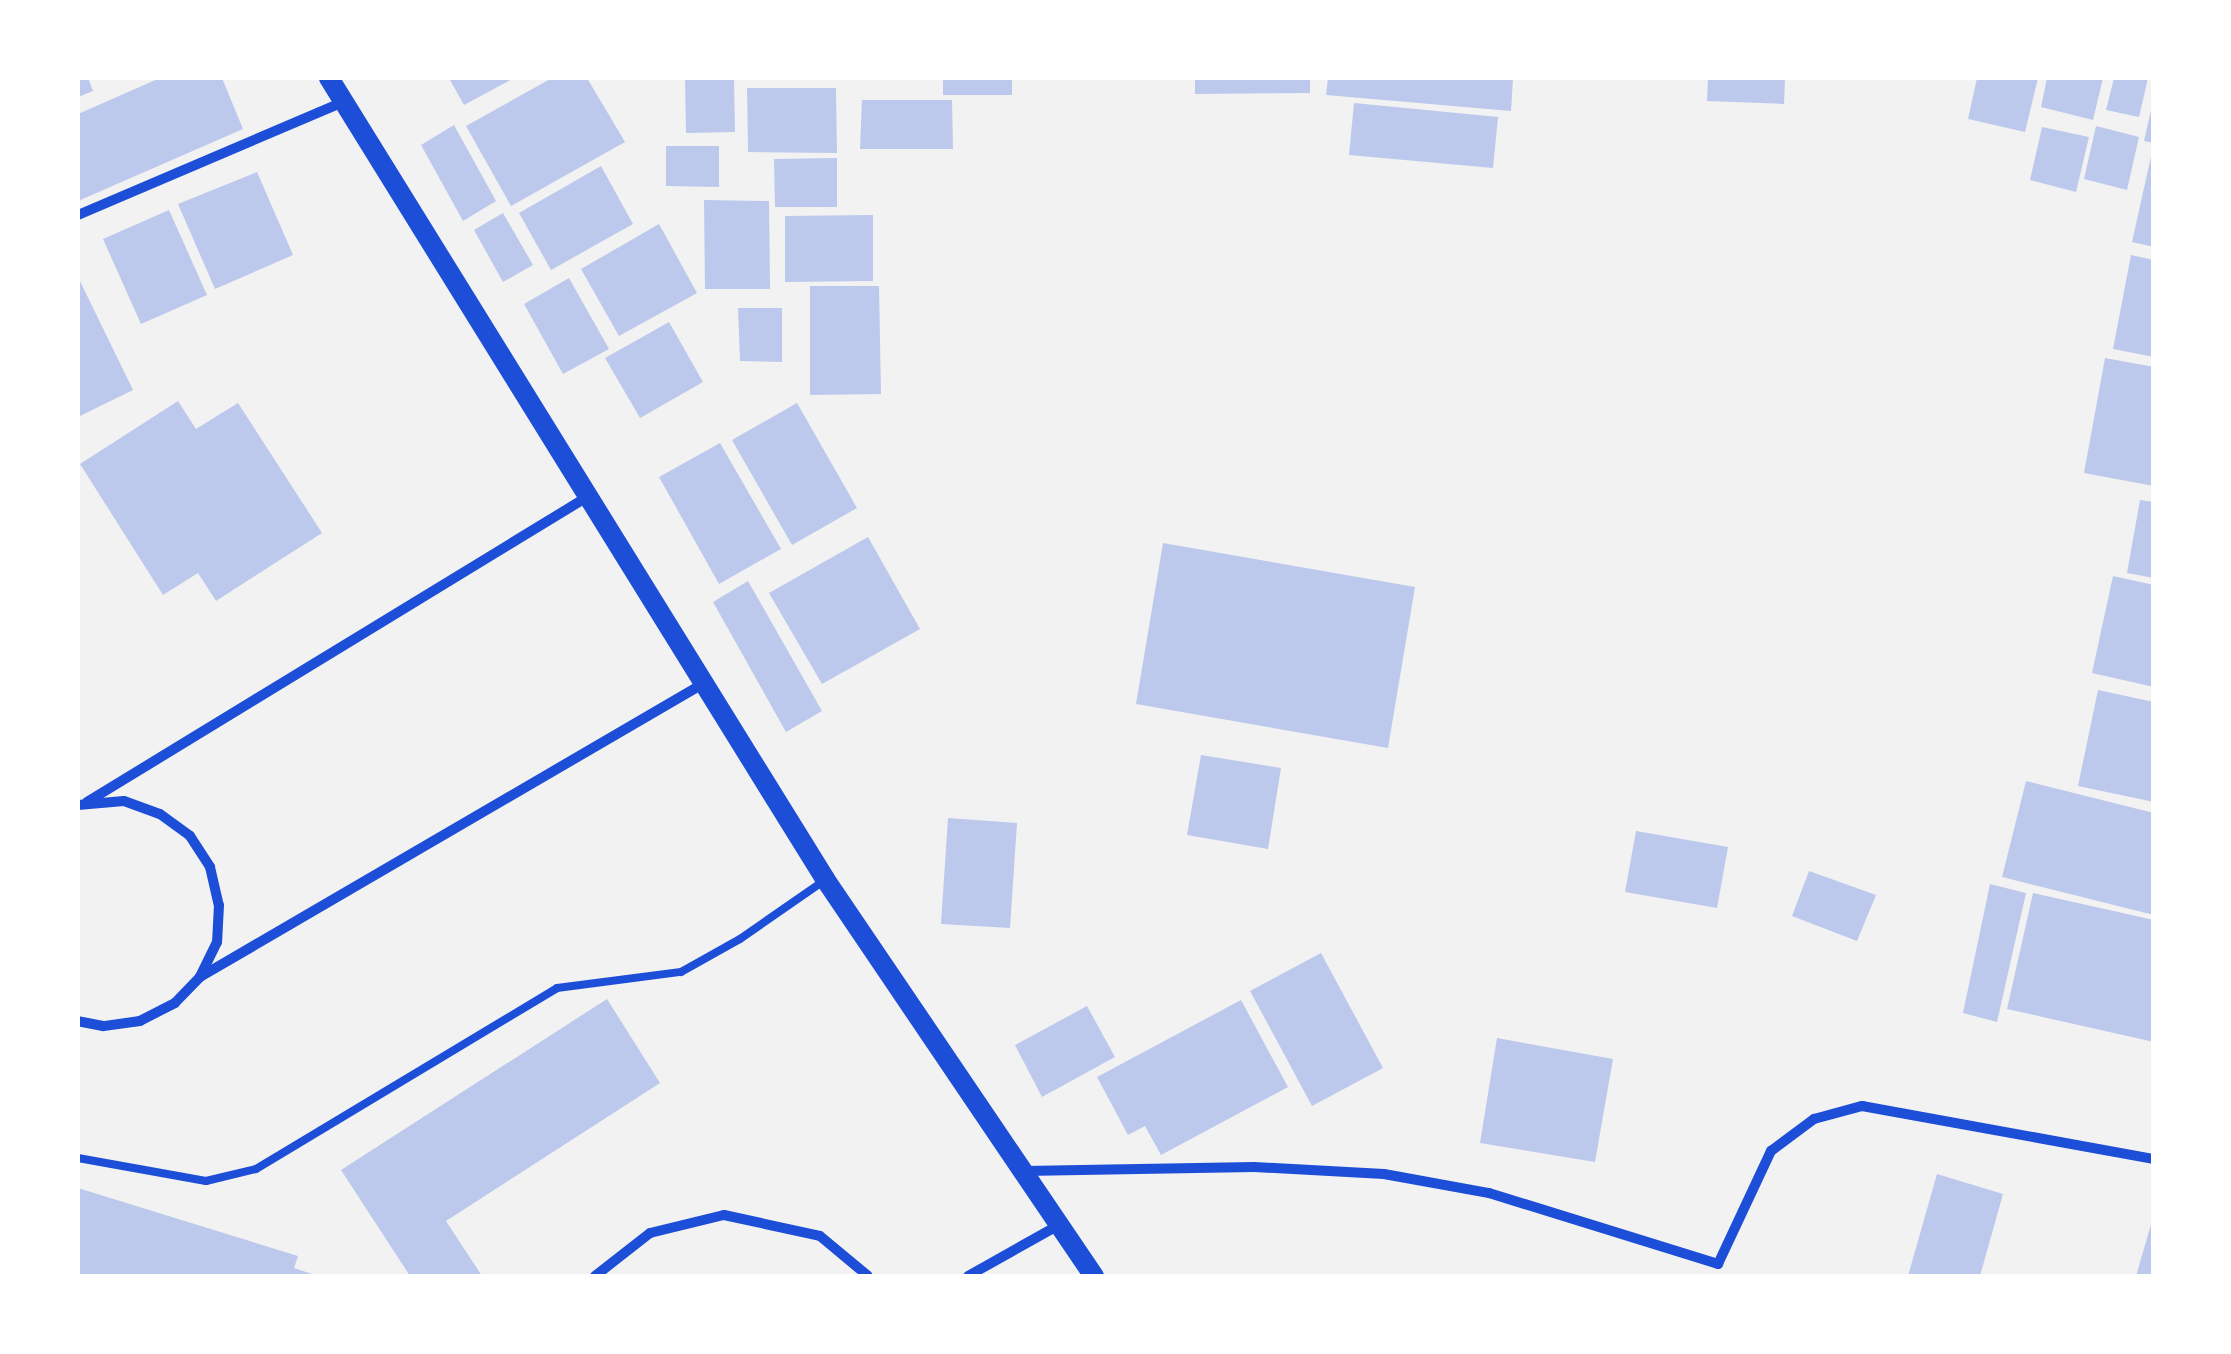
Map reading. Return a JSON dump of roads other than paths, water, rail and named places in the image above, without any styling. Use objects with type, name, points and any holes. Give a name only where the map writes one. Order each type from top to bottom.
[{"type":"main road","points":[[329,78],[701,685],[825,879],[1094,1276]]},
{"type":"street","points":[[78,215],[341,103]]},
{"type":"street","points":[[82,804],[588,496]]},
{"type":"street","points":[[200,976],[701,685]]},
{"type":"street","points":[[78,1021],[103,1026],[140,1021],[175,1003],[200,976],[217,942],[219,905],[210,867],[190,836],[160,814],[124,801],[82,804]]},
{"type":"street","points":[[1024,1171],[1254,1167],[1384,1174],[1489,1193],[1718,1264],[1771,1151],[1814,1119],[1862,1106],[2154,1159]]},
{"type":"street","points":[[595,1276],[650,1233],[724,1215],[820,1236],[868,1276]]},
{"type":"street","points":[[968,1276],[1059,1225]]},
{"type":"lane","points":[[78,1158],[206,1181],[256,1169],[557,988],[682,972],[740,939],[825,879]]}]
